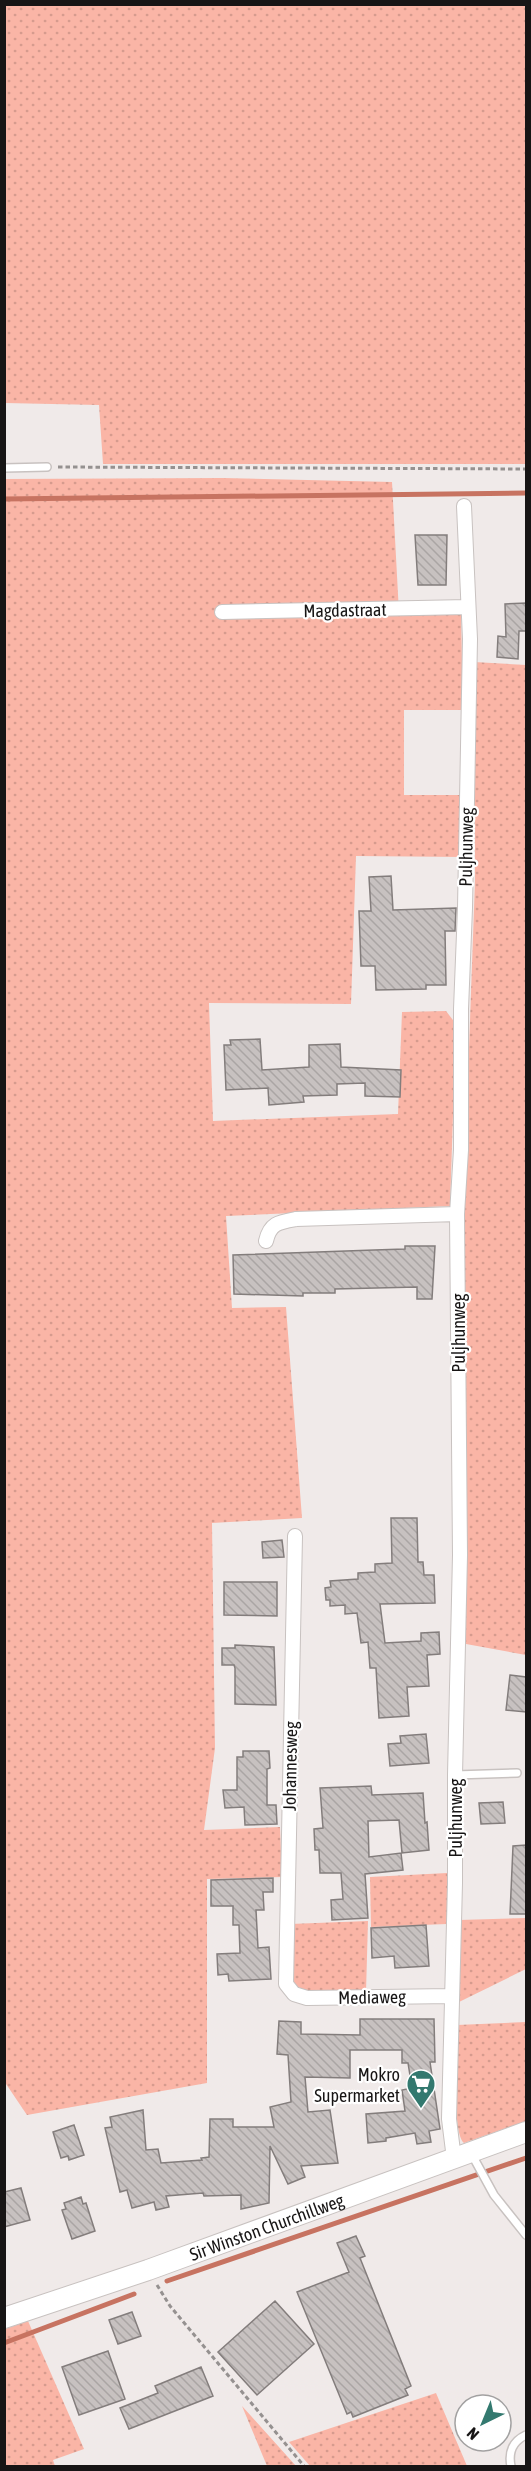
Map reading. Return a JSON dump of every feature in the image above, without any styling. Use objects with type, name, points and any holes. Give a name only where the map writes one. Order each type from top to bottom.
[{"type":"street","name":"Puljhunweg","points":[[464,506],[468,607],[465,896],[457,1214],[460,1555],[449,2119],[467,2159]]},
{"type":"street","name":"Magdastraat","points":[[222,612],[468,607]]},
{"type":"street","points":[[266,1241],[269,1229],[278,1222],[296,1219],[457,1214]]},
{"type":"street","name":"Johannesweg","points":[[294,1994],[286,1984],[295,1536]]},
{"type":"street","name":"Mediaweg","points":[[294,1994],[307,1998],[451,1996]]},
{"type":"street","name":"Sir Winston Churchillweg","points":[[4,2318],[148,2270],[354,2193],[467,2159],[526,2132]]},
{"type":"lane","points":[[4,468],[47,467]]},
{"type":"lane","points":[[455,1775],[517,1773]]},
{"type":"lane","points":[[467,2159],[526,2235]]},
{"type":"lane","points":[[511,2466],[512,2446],[526,2435]]},
{"type":"path","points":[[47,467],[526,469]]},
{"type":"path","points":[[148,2270],[170,2306],[304,2466]]},
{"type":"shaded area","points":[[5,4],[526,5],[526,464],[103,464],[99,405],[5,403]]},
{"type":"shaded area","points":[[223,478],[392,482],[399,613],[461,613],[463,710],[404,710],[404,795],[463,795],[462,857],[356,856],[351,1004],[209,1003],[213,1121],[398,1114],[402,1012],[446,1011],[456,1024],[450,1206],[226,1216],[232,1308],[286,1307],[302,1518],[212,1523],[215,1748],[204,1830],[280,1827],[282,1877],[207,1879],[207,2083],[27,2115],[4,2081],[4,479]]},
{"type":"shaded area","points":[[474,662],[526,665],[526,1655],[466,1644],[464,1188],[475,881]]},
{"type":"shaded area","points":[[447,1873],[447,1924],[371,1927],[370,1877]]},
{"type":"shaded area","points":[[526,1918],[526,1969],[459,2002],[459,1920]]},
{"type":"shaded area","points":[[368,1921],[366,1992],[315,1993],[298,1987],[291,1980],[290,1924]]},
{"type":"shaded area","points":[[526,2022],[526,2121],[464,2143],[457,2123],[457,2025]]},
{"type":"shaded area","points":[[28,2321],[84,2449],[53,2460],[55,2466],[5,2466],[5,2329]]},
{"type":"shaded area","points":[[436,2393],[453,2433],[453,2453],[461,2453],[467,2466],[310,2466],[289,2442]]},
{"type":"shaded area","points":[[242,2406],[296,2466],[267,2466]]},
{"type":"building","points":[[415,535],[447,535],[446,585],[418,585]]},
{"type":"building","points":[[526,603],[526,631],[519,631],[518,659],[497,657],[498,636],[506,637],[505,604]]},
{"type":"building","points":[[391,876],[393,910],[456,908],[455,931],[445,931],[446,985],[426,985],[426,989],[376,990],[375,966],[361,966],[359,911],[371,911],[369,877]]},
{"type":"building","points":[[260,1039],[262,1070],[309,1067],[309,1045],[340,1044],[341,1067],[401,1070],[400,1097],[365,1096],[365,1083],[337,1084],[337,1095],[303,1096],[304,1102],[269,1105],[268,1088],[226,1090],[224,1045],[231,1045],[230,1040]]},
{"type":"building","points":[[405,1246],[435,1246],[432,1299],[417,1299],[417,1287],[335,1289],[335,1293],[303,1293],[303,1296],[234,1294],[233,1255],[405,1249]]},
{"type":"building","points":[[391,1518],[417,1518],[418,1562],[423,1562],[424,1575],[434,1575],[435,1603],[380,1604],[385,1643],[421,1641],[421,1633],[439,1632],[440,1654],[427,1655],[429,1686],[407,1687],[409,1716],[379,1718],[376,1668],[370,1668],[368,1642],[361,1643],[357,1613],[345,1614],[345,1605],[330,1606],[330,1600],[326,1600],[325,1588],[331,1587],[330,1581],[358,1579],[358,1573],[375,1572],[375,1564],[392,1563]]},
{"type":"building","points":[[282,1540],[284,1557],[263,1558],[262,1542]]},
{"type":"building","points":[[224,1582],[277,1582],[277,1616],[224,1615]]},
{"type":"building","points":[[235,1645],[274,1647],[276,1705],[235,1704],[235,1668],[234,1665],[222,1665],[222,1648],[235,1648]]},
{"type":"building","points":[[510,1675],[526,1677],[526,1712],[506,1710]]},
{"type":"building","points":[[426,1734],[429,1763],[390,1766],[388,1744],[401,1743],[400,1736]]},
{"type":"building","points":[[243,1751],[269,1751],[267,1805],[276,1805],[277,1824],[245,1825],[244,1807],[225,1808],[223,1790],[237,1790],[237,1757],[243,1757]]},
{"type":"building","points":[[371,1786],[372,1795],[423,1793],[429,1850],[402,1853],[399,1820],[368,1821],[369,1857],[401,1853],[403,1870],[365,1874],[368,1918],[332,1920],[331,1900],[343,1899],[341,1873],[320,1873],[319,1850],[315,1850],[314,1829],[323,1828],[320,1788]]},
{"type":"building","points":[[503,1802],[505,1823],[481,1824],[479,1803]]},
{"type":"building","points":[[526,1845],[526,1914],[510,1914],[513,1846]]},
{"type":"building","points":[[273,1878],[273,1892],[263,1892],[264,1910],[256,1910],[258,1948],[269,1947],[271,1979],[229,1981],[228,1974],[218,1975],[217,1954],[240,1953],[239,1925],[233,1925],[233,1906],[211,1906],[211,1880]]},
{"type":"building","points":[[426,1925],[429,1966],[395,1968],[394,1956],[372,1958],[371,1928]]},
{"type":"building","points":[[360,2019],[434,2019],[435,2062],[430,2062],[440,2129],[429,2131],[431,2142],[417,2144],[415,2133],[368,2143],[366,2114],[405,2111],[402,2090],[412,2088],[408,2063],[402,2063],[402,2050],[350,2050],[350,2078],[305,2077],[308,2112],[330,2110],[338,2163],[301,2166],[305,2177],[288,2184],[270,2146],[269,2203],[241,2209],[241,2195],[204,2196],[203,2193],[166,2196],[169,2207],[156,2210],[154,2202],[132,2208],[127,2190],[120,2192],[105,2128],[112,2127],[110,2117],[143,2110],[146,2150],[158,2149],[161,2163],[202,2160],[201,2158],[209,2157],[210,2119],[233,2119],[233,2127],[274,2127],[270,2107],[291,2102],[288,2055],[277,2054],[279,2021],[301,2022],[301,2034],[360,2035]]},
{"type":"building","points":[[74,2125],[84,2155],[69,2160],[68,2156],[61,2158],[53,2132]]},
{"type":"building","points":[[21,2188],[30,2220],[4,2227],[4,2192]]},
{"type":"building","points":[[81,2197],[83,2204],[86,2203],[95,2231],[72,2239],[62,2210],[66,2209],[64,2203]]},
{"type":"building","points":[[356,2236],[365,2256],[360,2258],[411,2386],[405,2389],[408,2395],[353,2417],[351,2412],[347,2414],[297,2292],[349,2272],[337,2243]]},
{"type":"building","points":[[275,2301],[314,2344],[257,2395],[218,2352]]},
{"type":"building","points":[[132,2312],[141,2336],[118,2344],[109,2320]]},
{"type":"building","points":[[108,2351],[125,2399],[79,2415],[62,2367]]},
{"type":"building","points":[[201,2367],[213,2396],[129,2429],[120,2408],[158,2393],[155,2386]]},
{"type":"waterway","points":[[4,499],[526,493]]},
{"type":"waterway","points":[[167,2281],[526,2158]]},
{"type":"waterway","points":[[4,2343],[134,2294]]},
{"type":"place","name":"Mokro Supermarket","points":[[421,2110]]}]
